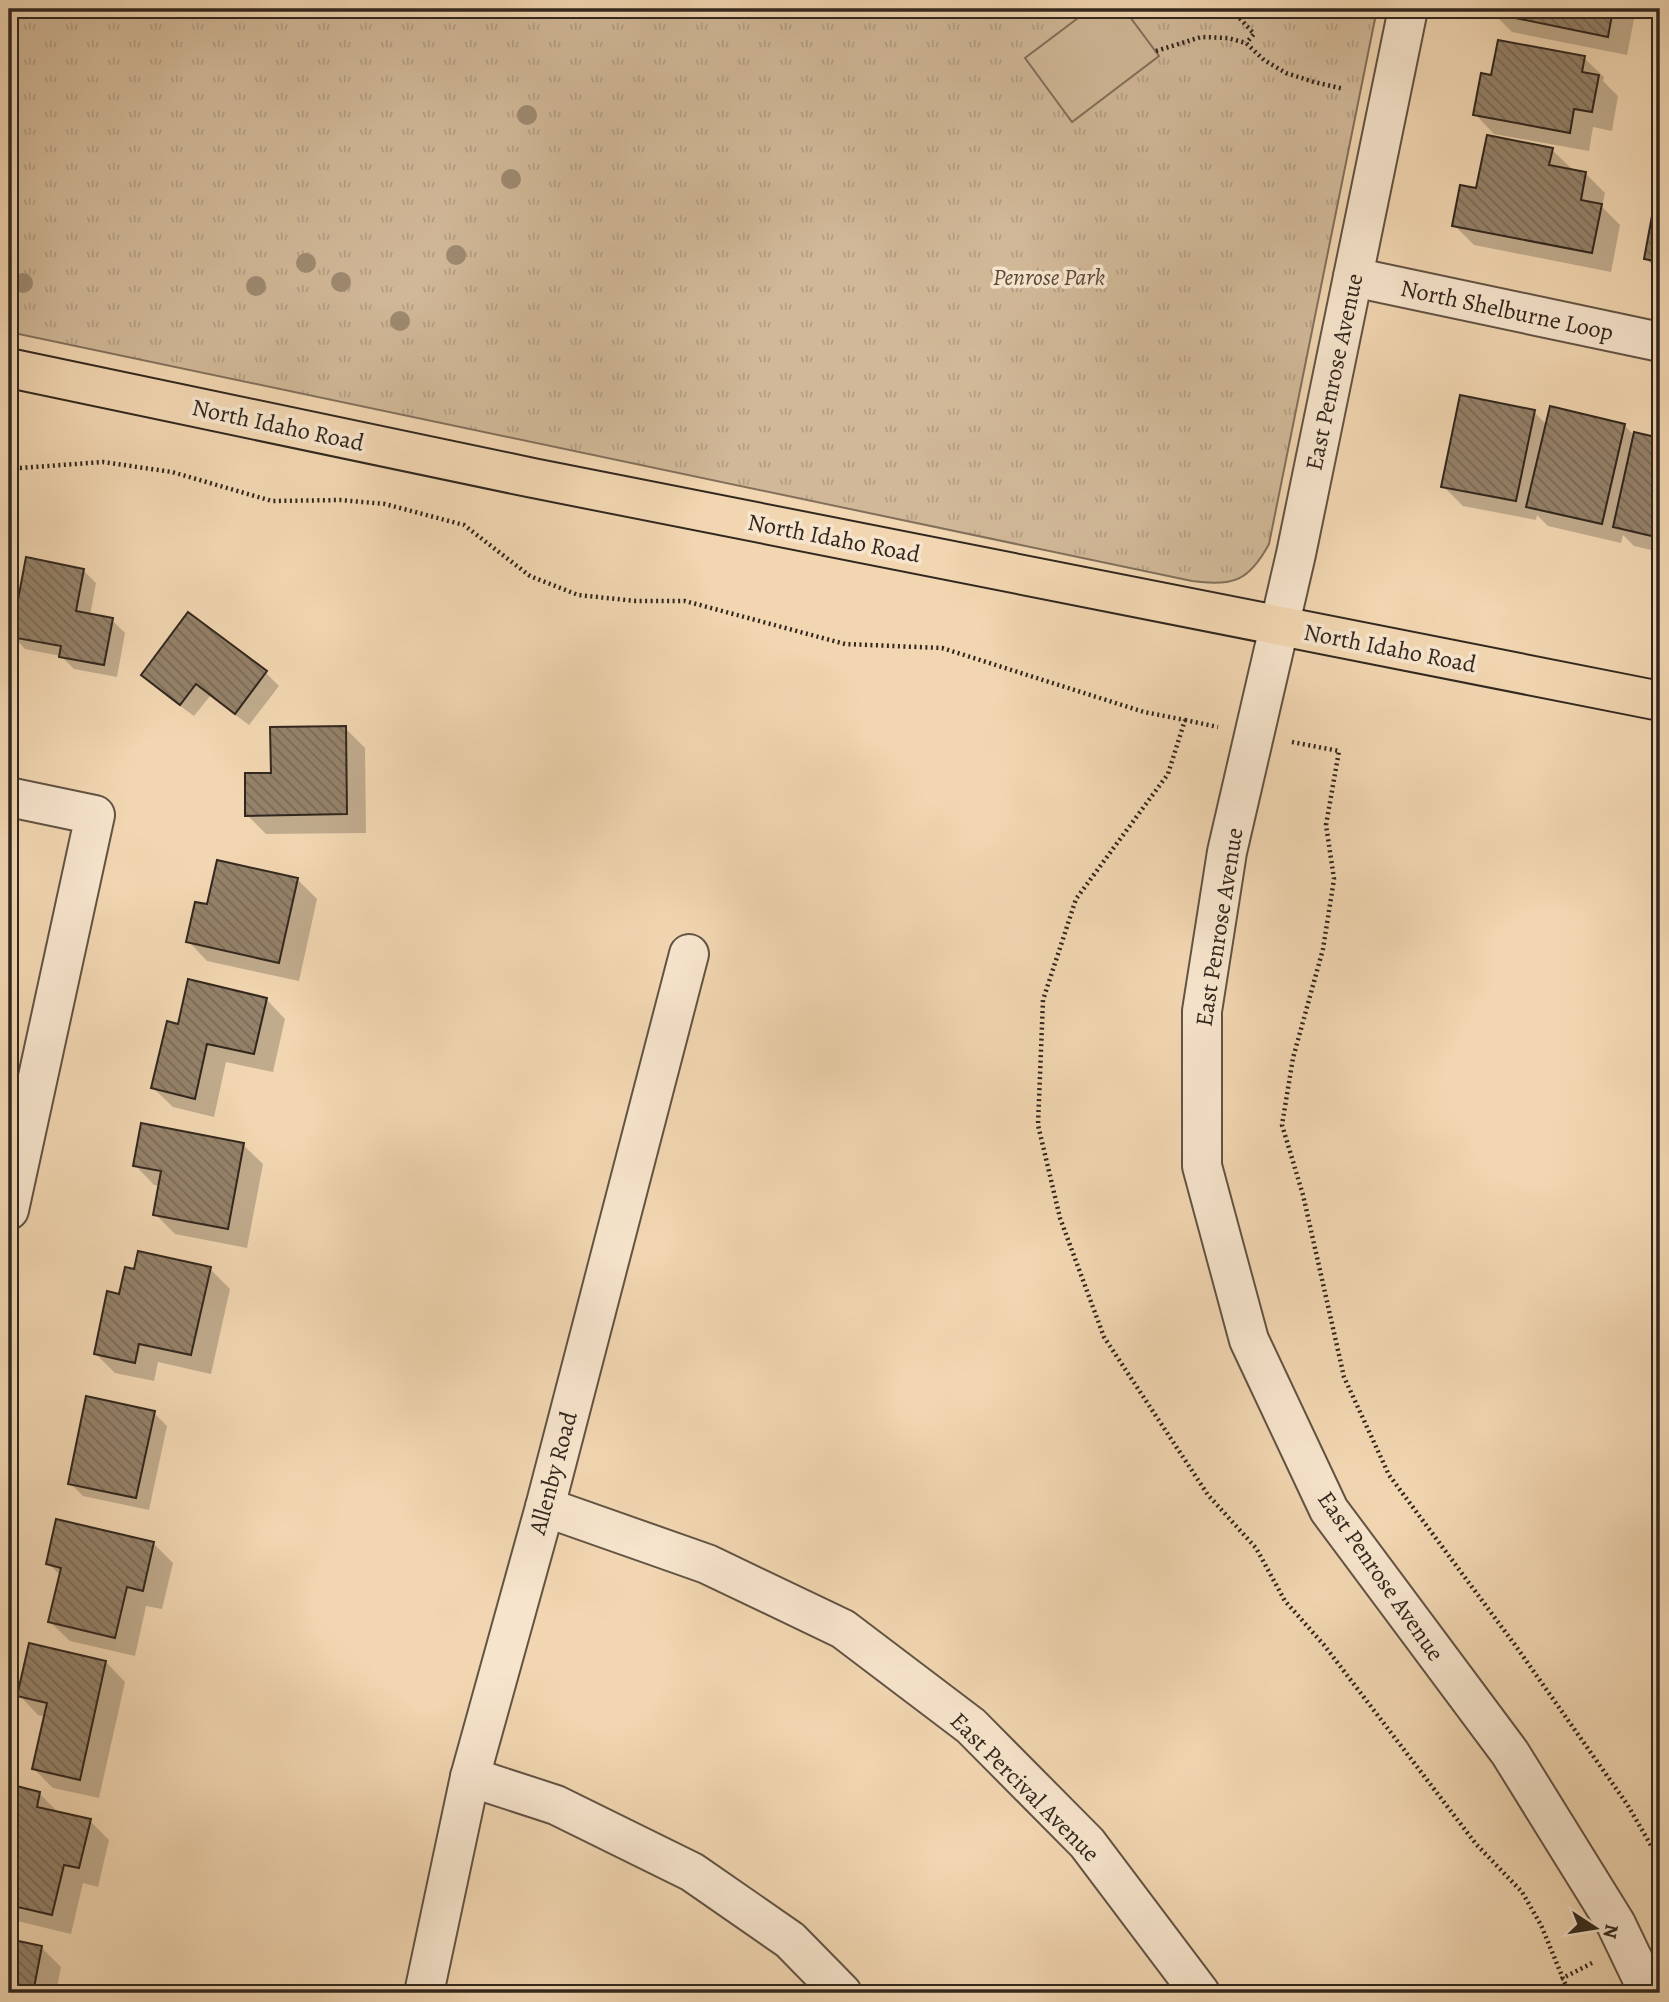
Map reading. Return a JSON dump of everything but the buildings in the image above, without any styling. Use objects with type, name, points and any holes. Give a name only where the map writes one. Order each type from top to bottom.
[{"type":"main road","name":"North Idaho Road","points":[[9,368],[533,478],[1660,701]]},
{"type":"street","name":"East Penrose Avenue","points":[[1408,9],[1296,554],[1227,852],[1202,1011],[1202,1166],[1249,1340],[1329,1510],[1510,1753],[1616,1924],[1649,1993]]},
{"type":"street","name":"North Shelburne Loop","points":[[1353,277],[1660,342]]},
{"type":"street","points":[[9,797],[95,816],[9,1210]]},
{"type":"street","name":"Allenby Road","points":[[424,1993],[470,1777],[545,1507],[689,954]]},
{"type":"street","name":"East Percival Avenue","points":[[545,1507],[708,1564],[843,1629],[971,1726],[1087,1843],[1200,1993]]},
{"type":"street","points":[[470,1777],[556,1805],[692,1871],[790,1940],[842,1993]]},
{"type":"path","points":[[1234,9],[1254,34],[1246,43]]},
{"type":"path","points":[[1156,51],[1201,37],[1228,38],[1246,43],[1264,60],[1286,73],[1344,89]]},
{"type":"path","points":[[9,467],[103,462],[172,472],[272,501],[340,500],[385,504],[464,525],[530,576],[578,595],[636,601],[685,601],[845,644],[942,648],[1144,712],[1185,720],[1168,774],[1076,899],[1043,1000],[1038,1125],[1060,1218],[1104,1337],[1126,1371],[1208,1495],[1255,1548],[1285,1601],[1324,1645],[1475,1844],[1522,1892],[1541,1925],[1569,1993]]},
{"type":"path","points":[[1339,751],[1326,825],[1334,878],[1322,949],[1293,1058],[1282,1125],[1303,1195],[1344,1377],[1389,1475],[1515,1645],[1626,1804],[1656,1853],[1660,1867]]},
{"type":"green space","name":"Penrose Park","points":[[9,9],[1377,9],[1269,544],[1247,574],[1238,579],[1219,583],[1192,581],[9,332]]},
{"type":"green space","points":[[1090,9],[1124,9],[1159,56],[1072,122],[1025,58]]}]
